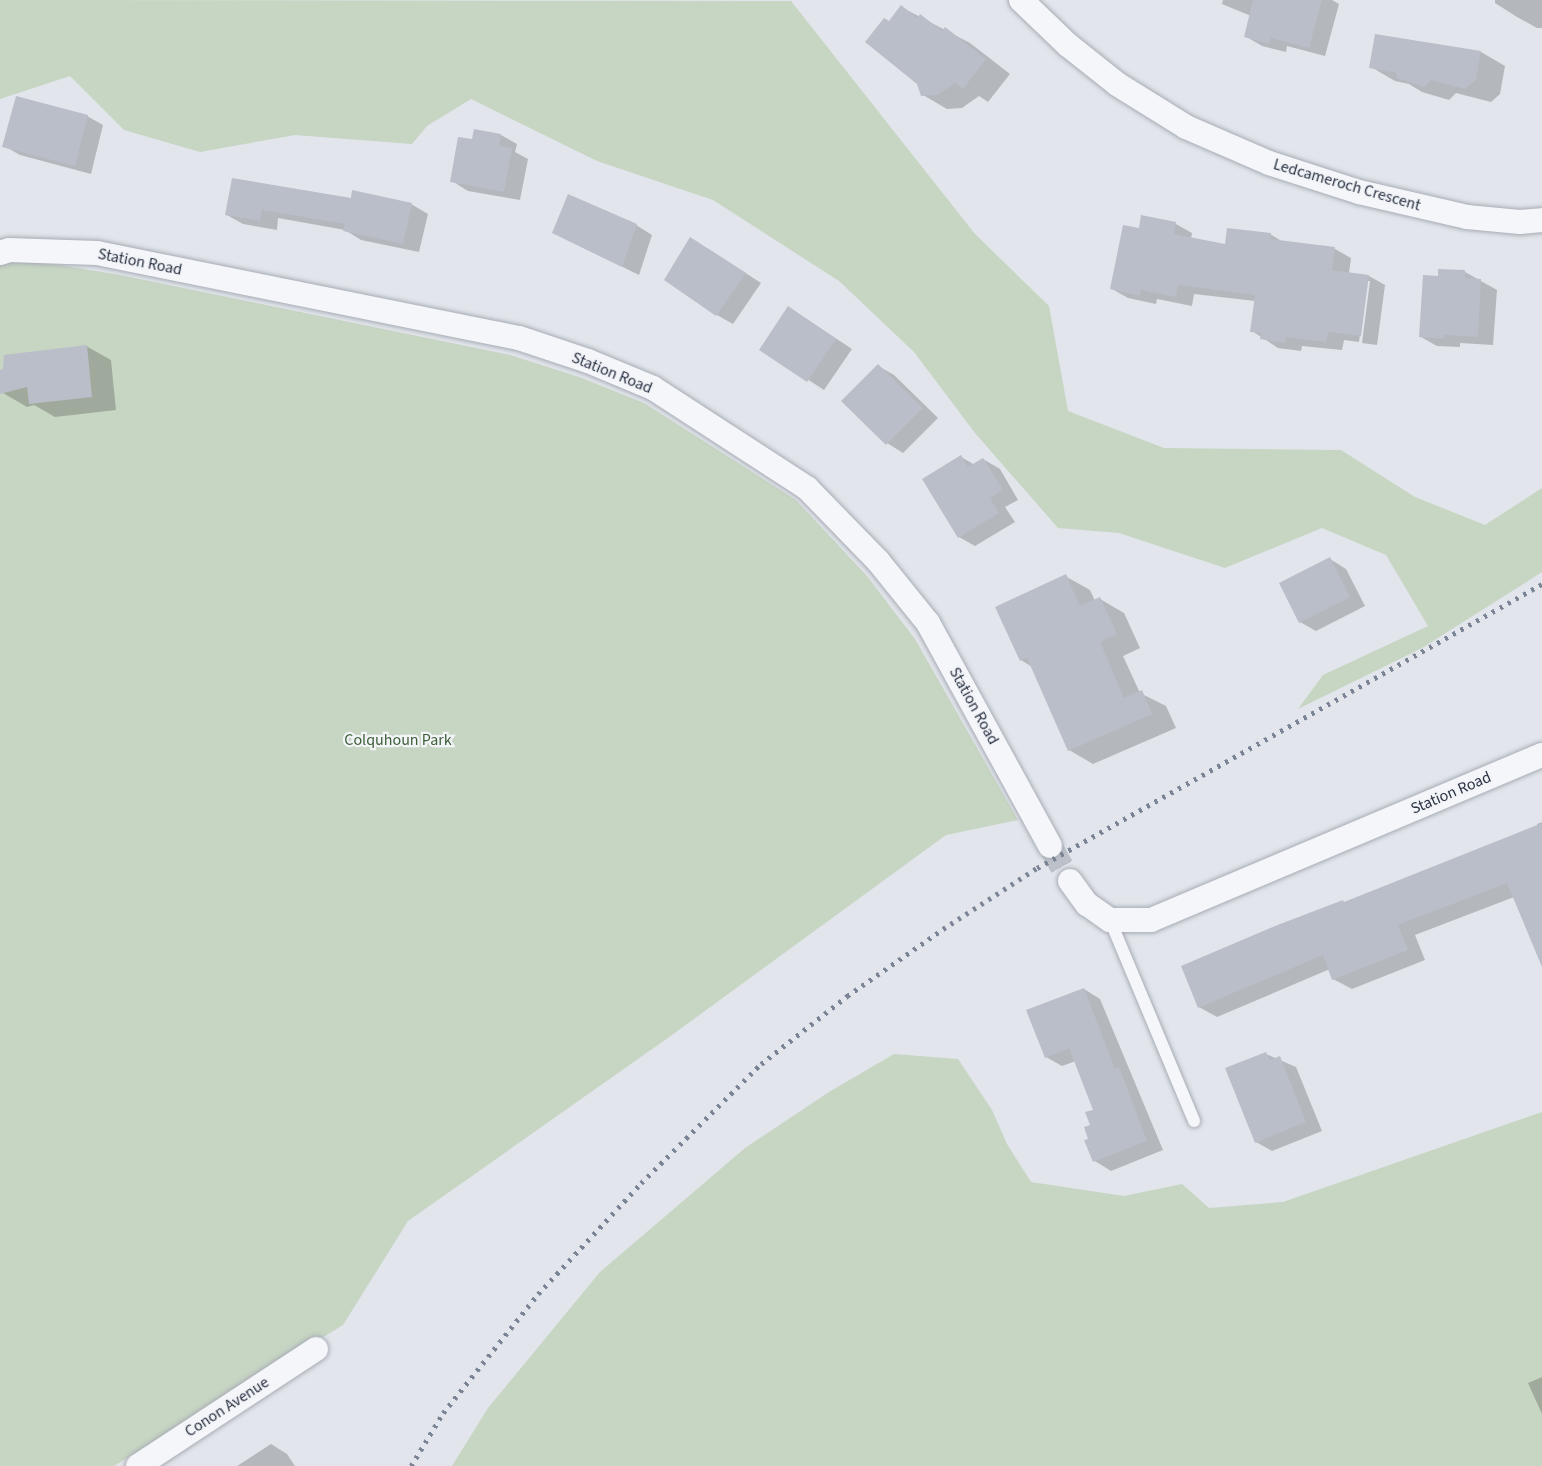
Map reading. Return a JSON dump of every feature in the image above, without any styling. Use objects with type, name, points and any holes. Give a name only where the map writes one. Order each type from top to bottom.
[{"type":"street","name":"Ledcameroch Crescent","points":[[1021,0],[1068,45],[1116,84],[1186,127],[1269,163],[1359,192],[1467,217],[1520,222],[1542,220]]},
{"type":"street","name":"Station Road","points":[[0,253],[9,250],[97,254],[519,338],[588,361],[653,388],[807,488],[878,561],[928,623],[1050,846]]},
{"type":"street","name":"Station Road","points":[[1110,920],[1151,920],[1542,755]]},
{"type":"street","points":[[1070,881],[1087,904],[1110,920]]},
{"type":"street","name":"Conon Avenue","points":[[138,1466],[316,1349]]},
{"type":"lane","points":[[1110,920],[1194,1121]]},
{"type":"green space","points":[[0,0],[791,1],[975,234],[1049,306],[1068,411],[1164,448],[1341,450],[1415,497],[1485,525],[1542,488],[1542,572],[1422,648],[1298,709],[1323,675],[1428,626],[1386,555],[1322,528],[1225,568],[1119,533],[1058,528],[975,433],[914,352],[839,281],[713,200],[597,161],[471,99],[427,126],[412,144],[295,135],[200,152],[124,130],[70,76],[0,99]]},
{"type":"green space","name":"Colquhoun Park","points":[[4,262],[41,262],[120,275],[510,355],[579,377],[644,403],[796,500],[867,576],[915,639],[1018,820],[946,835],[672,1035],[408,1221],[343,1325],[114,1466],[0,1466],[0,264]]},
{"type":"green space","points":[[894,1054],[958,1059],[992,1110],[1007,1144],[1031,1182],[1124,1196],[1182,1184],[1209,1208],[1283,1202],[1542,1112],[1542,1466],[452,1466],[488,1408],[600,1272],[745,1148],[829,1092]]},
{"type":"building","points":[[1253,0],[1322,0],[1309,48],[1271,38],[1269,44],[1244,37]]},
{"type":"building","points":[[901,5],[917,18],[920,14],[942,31],[945,27],[986,59],[963,89],[955,83],[937,95],[921,96],[917,84],[865,42],[884,18],[889,21]]},
{"type":"building","points":[[1375,34],[1481,51],[1476,80],[1465,89],[1431,80],[1424,87],[1396,78],[1397,73],[1369,68]]},
{"type":"building","points":[[16,96],[88,115],[75,166],[2,147]]},
{"type":"building","points":[[474,129],[501,134],[499,146],[512,148],[504,192],[450,182],[458,137],[472,139]]},
{"type":"building","points":[[232,178],[351,198],[352,190],[412,203],[403,244],[343,231],[345,224],[262,210],[260,221],[225,215]]},
{"type":"building","points":[[568,194],[637,224],[622,267],[552,233]]},
{"type":"building","points":[[1141,215],[1176,222],[1174,234],[1225,244],[1227,228],[1271,233],[1270,239],[1335,247],[1332,270],[1369,275],[1361,336],[1328,332],[1326,342],[1286,337],[1285,343],[1260,339],[1261,333],[1250,332],[1255,295],[1178,285],[1176,297],[1141,290],[1140,296],[1110,289],[1123,225],[1139,228]]},
{"type":"building","points":[[690,237],[746,273],[716,316],[664,280]]},
{"type":"building","points":[[1438,269],[1465,270],[1465,278],[1481,279],[1478,337],[1444,335],[1444,339],[1419,337],[1423,275],[1438,276]]},
{"type":"building","points":[[788,306],[836,339],[807,382],[759,350]]},
{"type":"building","points":[[87,345],[92,397],[29,404],[27,387],[0,394],[0,370],[3,369],[4,355]]},
{"type":"building","points":[[878,364],[923,408],[886,445],[841,401]]},
{"type":"building","points":[[961,455],[968,467],[983,458],[1003,490],[990,498],[999,513],[958,538],[922,479]]},
{"type":"building","points":[[1330,557],[1350,597],[1299,623],[1279,583]]},
{"type":"building","points":[[1066,574],[1080,606],[1100,597],[1117,634],[1100,642],[1124,698],[1142,690],[1152,714],[1068,751],[1027,658],[1020,661],[995,607]]},
{"type":"building","points":[[1542,823],[1542,967],[1507,883],[1398,925],[1408,950],[1332,980],[1323,955],[1198,1008],[1181,966],[1275,926],[1343,900],[1344,902]]},
{"type":"building","points":[[1084,988],[1115,1069],[1119,1067],[1147,1141],[1093,1162],[1084,1140],[1088,1139],[1084,1127],[1090,1125],[1085,1112],[1093,1110],[1069,1048],[1045,1058],[1026,1010]]},
{"type":"building","points":[[1266,1052],[1270,1060],[1280,1056],[1306,1122],[1255,1143],[1225,1068]]},
{"type":"tunnel","points":[[1050,846],[1070,881]]},
{"type":"railway","points":[[411,1466],[443,1413],[538,1294],[641,1183],[761,1064],[847,996],[943,929],[1037,868],[1542,584]]}]
